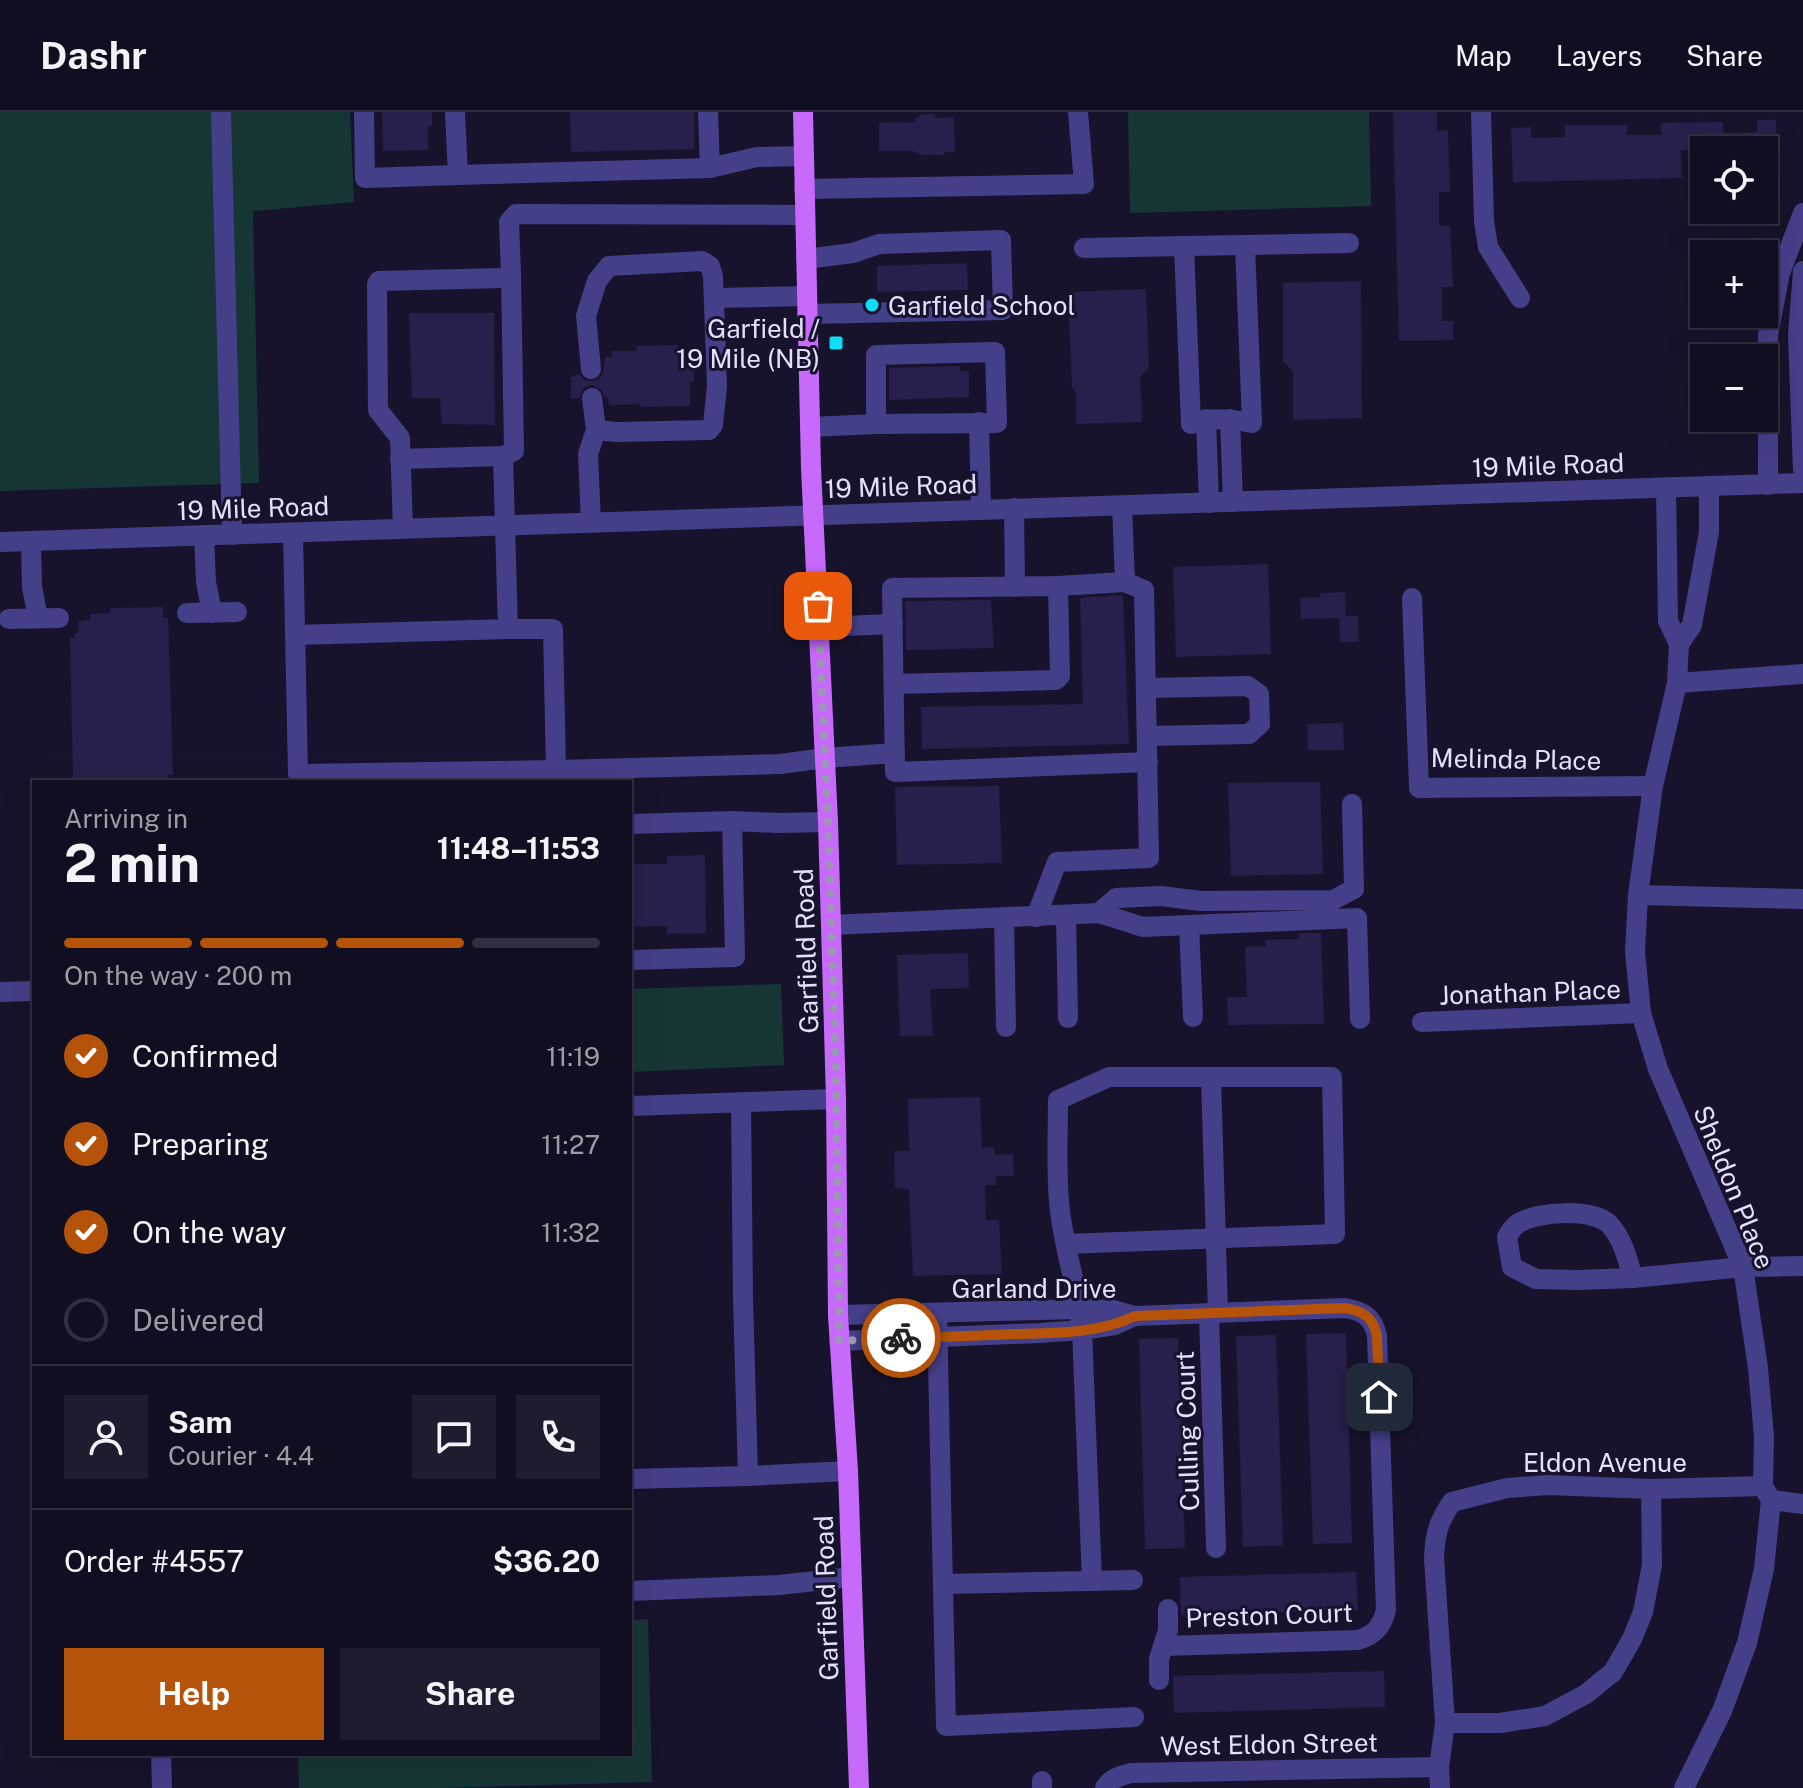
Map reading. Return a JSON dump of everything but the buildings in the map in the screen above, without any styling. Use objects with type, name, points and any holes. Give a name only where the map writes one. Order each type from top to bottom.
[{"type":"main road","name":"Garfield Road","points":[[803,112],[813,515],[831,925],[838,1315],[848,1471],[859,1788]]},
{"type":"street","points":[[221,112],[232,535]]},
{"type":"street","points":[[364,112],[365,178],[710,168],[757,157],[803,156]]},
{"type":"street","points":[[455,112],[458,175]]},
{"type":"street","points":[[708,112],[710,168]]},
{"type":"street","points":[[804,189],[1084,184],[1078,112]]},
{"type":"street","points":[[1481,112],[1484,221],[1488,247],[1520,298]]},
{"type":"street","points":[[1768,485],[1768,335],[1780,273],[1803,213]]},
{"type":"street","points":[[400,459],[503,456],[514,451],[509,222],[516,214],[805,215]]},
{"type":"street","points":[[714,298],[807,305],[1003,310],[1001,240],[879,244],[853,253],[806,259]]},
{"type":"street","points":[[1084,248],[1349,243]]},
{"type":"street","points":[[1184,246],[1191,424],[1206,419],[1252,423],[1245,245]]},
{"type":"street","points":[[591,369],[586,316],[597,281],[609,266],[702,261],[710,266],[713,276],[717,386],[713,425],[709,430],[596,430]]},
{"type":"street","points":[[1803,271],[1798,335],[1803,470]]},
{"type":"street","points":[[403,529],[400,438],[378,410],[377,284],[379,281],[503,278],[511,274]]},
{"type":"street","points":[[1768,335],[1798,335]]},
{"type":"street","points":[[810,427],[997,423],[995,352],[876,355],[876,424]]},
{"type":"street","points":[[591,522],[588,454],[596,430],[592,398]]},
{"type":"street","points":[[1206,419],[1209,503]]},
{"type":"street","points":[[1230,419],[1233,502]]},
{"type":"street","points":[[979,422],[981,509]]},
{"type":"street","points":[[503,456],[508,629]]},
{"type":"street","name":"19 Mile Road","points":[[0,542],[1803,483]]},
{"type":"street","name":"Sheldon Place","points":[[1679,644],[1692,625],[1709,532],[1709,486]]},
{"type":"street","name":"Sheldon Place","points":[[1666,487],[1668,621],[1679,644],[1677,683],[1653,786],[1638,895],[1635,952],[1641,1013],[1658,1069],[1743,1267],[1758,1368],[1767,1493],[1764,1569],[1747,1643],[1722,1711],[1684,1788]]},
{"type":"street","points":[[1122,506],[1125,582]]},
{"type":"street","points":[[1014,508],[1015,587]]},
{"type":"street","points":[[293,533],[298,774],[780,764],[895,753]]},
{"type":"street","points":[[204,535],[206,582],[212,613]]},
{"type":"street","points":[[31,541],[32,587],[38,618]]},
{"type":"street","points":[[1036,917],[1057,862],[1149,858],[1148,762],[1144,590],[1125,582],[892,588],[895,772],[1148,762]]},
{"type":"street","points":[[894,684],[1056,680],[1060,676],[1058,586]]},
{"type":"street","name":"Melinda Place","points":[[1412,598],[1419,788],[1653,786]]},
{"type":"street","points":[[187,613],[237,612]]},
{"type":"street","points":[[9,619],[59,618]]},
{"type":"street","points":[[819,627],[893,624]]},
{"type":"street","points":[[295,635],[553,629],[556,770]]},
{"type":"street","points":[[1677,683],[1803,674]]},
{"type":"street","points":[[1146,688],[1248,686],[1259,694],[1260,724],[1249,734],[1147,736]]},
{"type":"street","points":[[1099,913],[1116,898],[1161,896],[1201,901],[1333,900],[1354,889],[1352,804]]},
{"type":"street","points":[[632,960],[735,957],[732,821]]},
{"type":"street","points":[[632,824],[828,822]]},
{"type":"street","points":[[1638,895],[1803,899]]},
{"type":"street","points":[[831,925],[1099,913],[1143,927],[1357,918],[1360,1019]]},
{"type":"street","points":[[1066,915],[1068,1018]]},
{"type":"street","points":[[1004,918],[1006,1027]]},
{"type":"street","points":[[1189,925],[1193,1017]]},
{"type":"street","points":[[0,992],[32,991]]},
{"type":"street","name":"Jonathan Place","points":[[1422,1022],[1641,1013]]},
{"type":"street","points":[[1066,1244],[1335,1234],[1332,1077],[1109,1077],[1058,1100],[1059,1202],[1066,1244],[1081,1320],[1092,1581]]},
{"type":"street","name":"Culling Court","points":[[1211,1077],[1216,1238],[1216,1548]]},
{"type":"street","points":[[632,1106],[836,1099]]},
{"type":"street","points":[[741,1102],[748,1476]]},
{"type":"street","points":[[1633,1278],[1623,1248],[1609,1223],[1585,1213],[1536,1215],[1516,1224],[1507,1237],[1512,1267],[1536,1279],[1633,1278],[1743,1267],[1803,1266]]},
{"type":"street","name":"Garland Drive","points":[[839,1341],[1039,1333],[1114,1310],[1135,1316],[1357,1310],[1368,1316],[1377,1336],[1386,1610],[1383,1623],[1376,1632]]},
{"type":"street","points":[[937,1313],[946,1726],[1134,1717]]},
{"type":"street","name":"Garland Drive","points":[[838,1315],[937,1313],[1081,1320]]},
{"type":"street","points":[[632,1479],[848,1471]]},
{"type":"street","name":"Eldon Avenue","points":[[1440,1788],[1439,1767],[1445,1723],[1434,1558],[1435,1535],[1441,1518],[1452,1502],[1507,1488],[1548,1485],[1767,1493],[1803,1504]]},
{"type":"street","points":[[1445,1723],[1500,1723],[1545,1716],[1586,1694],[1613,1672],[1643,1612],[1652,1565],[1651,1489]]},
{"type":"street","points":[[632,1591],[779,1585],[852,1577]]},
{"type":"street","points":[[943,1584],[1133,1580]]},
{"type":"street","name":"Preston Court","points":[[1159,1680],[1159,1659],[1168,1630],[1168,1609]]},
{"type":"street","name":"Preston Court","points":[[1163,1646],[1358,1640],[1376,1632]]},
{"type":"street","points":[[161,1756],[162,1788]]},
{"type":"street","name":"West Eldon Street","points":[[1105,1788],[1116,1777],[1131,1773],[1439,1767]]},
{"type":"green space","points":[[0,112],[350,112],[354,202],[253,211],[259,483],[0,491]]},
{"type":"green space","points":[[1128,112],[1369,112],[1371,206],[1130,213]]},
{"type":"green space","points":[[781,984],[784,1065],[632,1072],[632,989]]},
{"type":"green space","points":[[648,1619],[652,1782],[299,1788],[298,1756],[632,1756],[632,1620]]},
{"type":"way so far","points":[[818,606],[836,1070],[839,1341],[901,1338]]},
{"type":"place","name":"Garfield School","points":[[872,305]]},
{"type":"place","name":"Garfield / 19 Mile (NB)","points":[[836,343]]},
{"type":"route","points":[[901,1338],[1082,1330],[1115,1325],[1135,1316],[1163,1314],[1345,1308],[1368,1316],[1375,1326],[1379,1397]]}]
